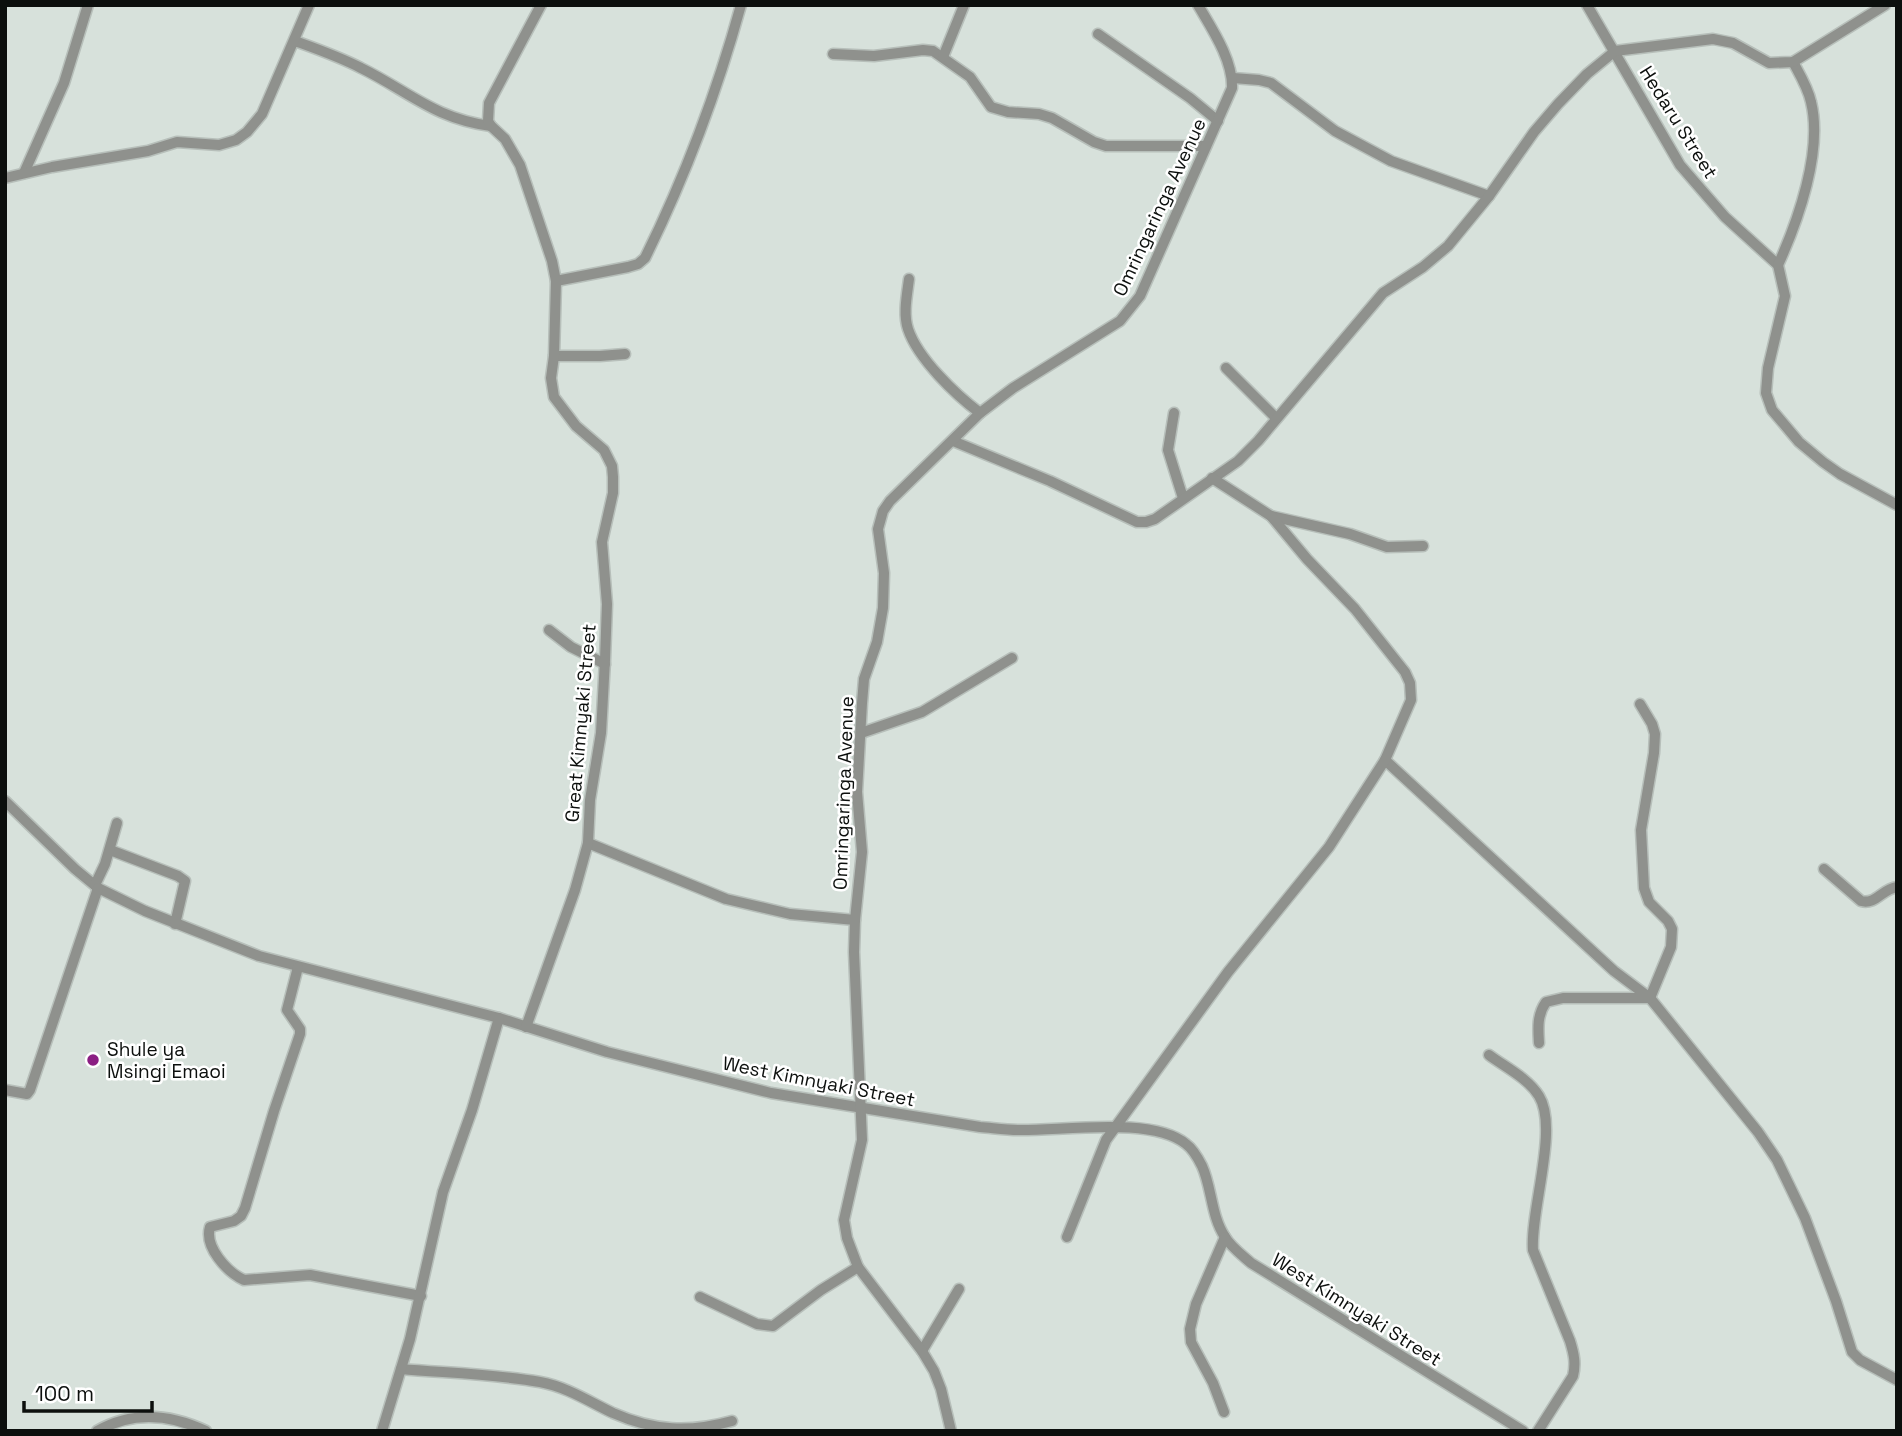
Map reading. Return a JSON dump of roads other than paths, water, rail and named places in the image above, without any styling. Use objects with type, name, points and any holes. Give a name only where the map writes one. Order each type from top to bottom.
[{"type":"street","points":[[24,173],[64,83],[88,5]]},
{"type":"street","points":[[5,178],[148,151],[183,141],[219,145],[236,140],[247,132],[262,114],[309,5]]},
{"type":"street","points":[[295,41],[363,68],[431,109],[470,124],[491,126],[487,114],[489,103],[541,5]]},
{"type":"street","points":[[556,281],[628,267],[645,258],[672,200],[705,117],[729,51],[741,5]]},
{"type":"street","points":[[943,57],[964,5]]},
{"type":"street","points":[[1198,5],[1222,49],[1233,78],[1259,79],[1271,83],[1335,131],[1391,161],[1489,196]]},
{"type":"street","name":"Hedaru Street","points":[[1587,5],[1680,165],[1724,217],[1778,265]]},
{"type":"street","points":[[953,441],[1050,481],[1137,522],[1155,519],[1238,461],[1383,293],[1423,267],[1448,246],[1489,196],[1534,132],[1587,74],[1615,51],[1713,39],[1732,43],[1769,63],[1793,62],[1885,5]]},
{"type":"street","points":[[1098,34],[1190,98],[1218,121]]},
{"type":"street","points":[[833,54],[874,56],[928,50],[943,57],[970,77],[985,100],[998,110],[1052,118],[1106,146],[1206,146]]},
{"type":"street","points":[[1793,62],[1810,98],[1814,134],[1807,184],[1778,265],[1785,296],[1768,368],[1766,393],[1772,410],[1799,442],[1840,474],[1897,505]]},
{"type":"street","name":"Omringaringa Avenue","points":[[951,1431],[941,1389],[922,1351],[858,1267],[847,1238],[844,1220],[860,1157],[855,920],[862,852],[857,792],[864,679],[877,642],[883,608],[884,573],[879,521],[890,501],[980,413],[1013,388],[1120,321],[1130,310],[1140,296],[1165,245],[1232,88],[1233,78]]},
{"type":"street","name":"Great Kimnyaki Street","points":[[491,126],[505,139],[520,165],[552,261],[556,281],[551,378],[554,397],[576,426],[604,450],[612,466],[613,493],[602,542],[607,604],[601,733],[590,800],[588,843],[575,890],[526,1027]]},
{"type":"street","points":[[909,279],[905,314],[907,328],[913,340],[945,384],[980,413]]},
{"type":"street","points":[[554,356],[625,354]]},
{"type":"street","points":[[1226,368],[1276,418]]},
{"type":"street","points":[[1174,413],[1168,450],[1183,498]]},
{"type":"street","points":[[1067,1237],[1100,1150],[1228,972],[1329,847],[1385,760],[1410,700],[1410,683],[1390,650],[1354,609],[1271,516],[1212,478]]},
{"type":"street","points":[[1271,516],[1350,534],[1387,547],[1423,546]]},
{"type":"street","points":[[550,630],[572,647],[605,664]]},
{"type":"street","points":[[860,733],[922,712],[1012,658]]},
{"type":"street","points":[[1640,704],[1652,724],[1654,734],[1654,753],[1641,830],[1642,879],[1646,897],[1668,922],[1673,937],[1650,998]]},
{"type":"street","points":[[1385,760],[1614,971],[1650,998],[1731,1096],[1777,1160],[1805,1218],[1852,1352],[1860,1360],[1897,1380]]},
{"type":"street","name":"West Kimnyaki Street","points":[[5,801],[96,887],[175,924],[259,956],[499,1018],[607,1052],[771,1093],[926,1119],[1015,1130],[1116,1126],[1155,1132],[1186,1143],[1203,1168],[1224,1237],[1237,1251],[1264,1272],[1523,1431]]},
{"type":"street","points":[[5,1090],[21,1094],[27,1094],[30,1090],[117,823]]},
{"type":"street","points":[[588,843],[726,899],[790,914],[855,920]]},
{"type":"street","points":[[110,850],[185,881],[175,924]]},
{"type":"street","points":[[1824,869],[1861,901],[1875,900],[1888,888],[1897,887]]},
{"type":"street","points":[[298,967],[287,1010],[300,1029],[300,1034],[250,1195],[241,1216],[229,1223],[209,1227],[210,1241],[226,1267],[244,1280],[310,1276],[421,1296]]},
{"type":"street","points":[[1539,1043],[1540,1012],[1548,1000],[1650,998]]},
{"type":"street","points":[[382,1431],[421,1296],[443,1192],[499,1018]]},
{"type":"street","points":[[1489,1055],[1528,1083],[1539,1095],[1544,1107],[1543,1175],[1532,1235],[1533,1250],[1570,1341],[1575,1367],[1573,1376],[1538,1431]]},
{"type":"street","points":[[1224,1237],[1196,1304],[1190,1329],[1191,1342],[1213,1383],[1224,1412]]},
{"type":"street","points":[[700,1297],[757,1324],[773,1326],[821,1290],[858,1267]]},
{"type":"street","points":[[922,1351],[959,1289]]},
{"type":"street","points":[[401,1369],[539,1382],[563,1387],[642,1424],[672,1430],[701,1429],[732,1421]]},
{"type":"street","points":[[97,1431],[130,1418],[152,1416],[206,1431]]},
{"type":"place","name":"Shule ya Msingi Emaoi","points":[[93,1060]]}]
